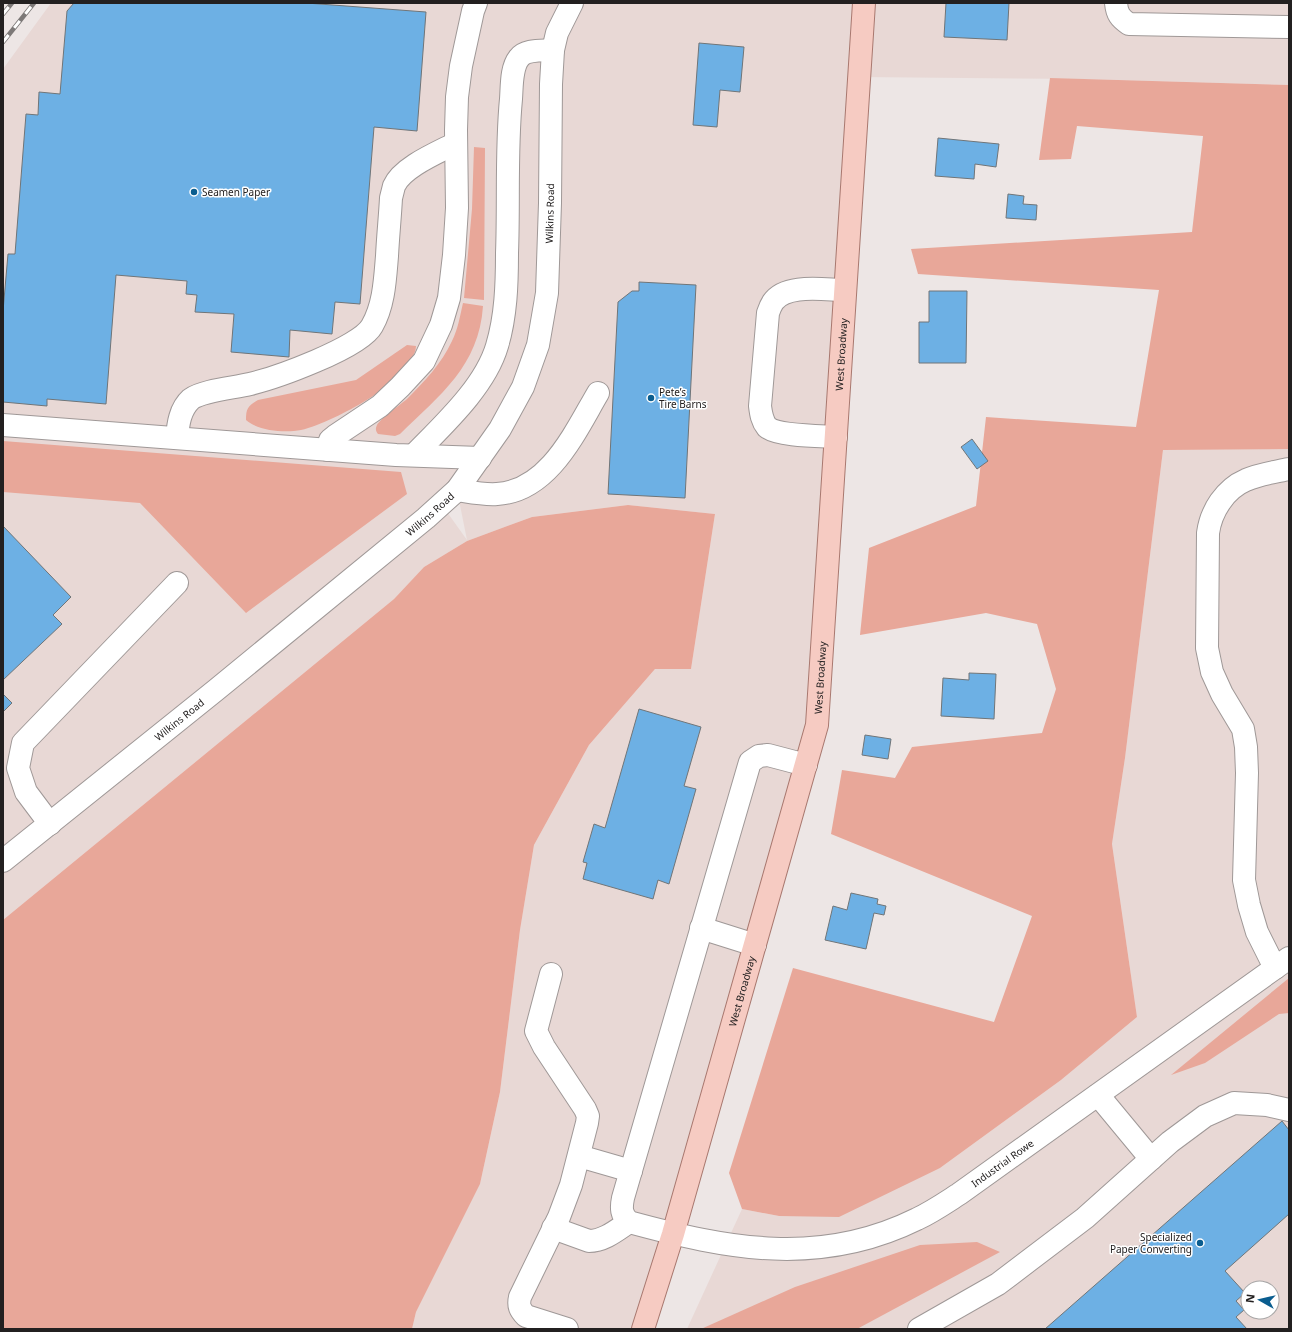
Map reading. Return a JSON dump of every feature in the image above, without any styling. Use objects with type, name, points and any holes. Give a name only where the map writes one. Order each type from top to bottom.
[{"type":"main road","name":"West Broadway","points":[[643,1329],[673,1234],[817,725],[864,3]]},
{"type":"street","points":[[328,450],[330,440],[380,406],[424,361],[441,325],[449,298],[454,255],[457,208],[457,97],[461,66],[473,10],[476,3]]},
{"type":"street","name":"Wilkins Road","points":[[3,861],[216,690],[442,505],[457,490],[509,415],[523,387],[538,345],[542,325],[547,285],[550,203],[550,84],[553,50],[557,33],[572,3]]},
{"type":"street","points":[[1116,3],[1120,19],[1129,24],[1289,27]]},
{"type":"street","points":[[414,455],[452,416],[471,393],[486,370],[497,347],[504,314],[507,280],[508,124],[514,72],[519,57],[524,53],[553,50]]},
{"type":"street","points":[[177,438],[179,419],[184,407],[192,399],[204,393],[253,383],[293,371],[327,356],[357,340],[371,328],[383,295],[391,198],[394,185],[402,175],[413,166],[456,143]]},
{"type":"street","points":[[836,437],[777,432],[768,427],[762,418],[760,406],[768,313],[774,301],[787,291],[802,289],[845,290]]},
{"type":"street","points":[[457,490],[498,494],[513,491],[529,484],[550,468],[564,451],[598,394]]},
{"type":"street","points":[[3,425],[328,450],[480,458]]},
{"type":"street","points":[[1282,963],[1257,932],[1248,905],[1244,880],[1247,773],[1246,747],[1243,729],[1222,694],[1212,672],[1207,648],[1208,533],[1210,520],[1225,495],[1234,487],[1246,480],[1289,469]]},
{"type":"street","points":[[50,824],[26,792],[18,768],[23,743],[177,583]]},
{"type":"street","points":[[553,1228],[590,1241],[595,1241],[602,1239],[629,1222],[624,1218],[621,1208],[623,1198],[750,762],[759,756],[768,755],[806,765]]},
{"type":"street","points":[[701,928],[755,944]]},
{"type":"street","name":"Industrial Rowe","points":[[629,1222],[673,1234],[736,1246],[776,1250],[824,1247],[868,1238],[917,1219],[959,1194],[1282,963]]},
{"type":"street","points":[[551,974],[536,1031],[544,1047],[588,1116],[571,1185],[553,1228],[520,1297],[518,1305],[526,1316],[567,1329]]},
{"type":"street","points":[[1098,1095],[1151,1159]]},
{"type":"street","points":[[919,1329],[998,1284],[1085,1218],[1151,1159],[1205,1116],[1234,1103],[1267,1105],[1289,1110]]},
{"type":"street","points":[[579,1156],[631,1171]]},
{"type":"shaded area","points":[[51,3],[1289,3],[1289,85],[1086,79],[859,77],[817,725],[643,1329],[412,1329],[416,1312],[480,1184],[500,1092],[520,930],[534,845],[589,745],[655,669],[691,669],[715,514],[628,505],[532,517],[467,541],[424,567],[394,599],[3,920],[3,69]],"holes":[[[457,490],[467,540],[442,505]]]},
{"type":"shaded area","points":[[1050,78],[1289,85],[1289,449],[1163,450],[1125,758],[1112,844],[1137,1017],[1061,1080],[940,1168],[839,1217],[779,1216],[742,1209],[729,1173],[793,968],[994,1022],[1032,916],[831,834],[842,770],[895,778],[912,747],[1042,733],[1056,689],[1037,624],[986,613],[860,635],[869,548],[976,506],[986,417],[1136,427],[1159,290],[918,274],[911,249],[1192,232],[1203,136],[1077,126],[1071,159],[1039,160]]},
{"type":"shaded area","points":[[474,147],[485,148],[484,300],[464,298],[472,209]]},
{"type":"shaded area","points":[[463,303],[483,306],[480,327],[474,346],[466,363],[443,392],[400,434],[395,436],[378,434],[376,429],[379,422],[413,393],[443,357],[456,332]]},
{"type":"shaded area","points":[[407,345],[416,346],[414,353],[404,369],[388,385],[371,397],[334,418],[301,430],[287,431],[264,429],[251,424],[246,420],[248,408],[258,400],[356,380]]},
{"type":"shaded area","points":[[3,441],[401,472],[407,494],[246,613],[140,503],[3,492]]},
{"type":"shaded area","points":[[1289,449],[1289,1329],[687,1329],[742,1209],[779,1216],[940,1168],[1061,1080],[1137,1017],[1112,844],[1125,758],[1163,450]]},
{"type":"shaded area","points":[[628,505],[715,514],[691,669],[655,669],[589,745],[534,845],[520,930],[500,1092],[480,1184],[416,1312],[412,1329],[3,1329],[3,920],[394,599],[424,567],[467,541],[532,517]]},
{"type":"shaded area","points":[[1289,978],[1289,1013],[1279,1014],[1205,1063],[1171,1075]]},
{"type":"shaded area","points":[[977,1242],[1000,1252],[857,1329],[701,1329],[795,1287],[920,1245]]},
{"type":"building","name":"Seamen Paper","points":[[74,3],[306,3],[426,12],[417,131],[374,127],[360,304],[335,302],[332,334],[290,330],[289,357],[231,352],[234,314],[195,312],[197,295],[186,294],[187,281],[116,275],[106,404],[47,399],[47,406],[3,402],[3,311],[8,254],[15,254],[26,114],[38,115],[39,92],[60,94],[67,11]]},
{"type":"building","points":[[946,3],[1009,3],[1007,40],[944,37]]},
{"type":"building","points":[[699,43],[744,47],[740,92],[720,90],[717,127],[693,125]]},
{"type":"building","points":[[938,138],[999,144],[996,167],[975,164],[974,179],[935,176]]},
{"type":"building","points":[[1008,194],[1024,196],[1023,204],[1037,205],[1036,220],[1006,218]]},
{"type":"building","name":"Pete’s Tire Barns","points":[[639,282],[696,285],[685,498],[608,494],[618,302],[632,291],[639,291]]},
{"type":"building","points":[[929,291],[967,291],[966,363],[919,363],[919,322],[929,322]]},
{"type":"building","points":[[972,439],[988,461],[977,469],[961,447]]},
{"type":"building","points":[[3,526],[71,597],[53,615],[62,624],[3,680]]},
{"type":"building","points":[[969,673],[996,674],[994,719],[941,716],[943,678],[969,680]]},
{"type":"building","points":[[3,694],[12,703],[3,712]]},
{"type":"building","points":[[639,709],[701,727],[684,786],[696,789],[669,884],[658,880],[653,899],[583,879],[587,863],[583,862],[594,824],[605,828]]},
{"type":"building","points":[[865,735],[891,739],[888,759],[862,755]]},
{"type":"building","points":[[851,893],[878,899],[877,904],[886,906],[884,915],[874,913],[866,949],[825,940],[833,906],[847,910]]},
{"type":"building","name":"Specialized Paper Converting","points":[[1282,1121],[1289,1130],[1289,1214],[1225,1271],[1240,1288],[1240,1297],[1236,1301],[1240,1306],[1240,1314],[1236,1317],[1247,1329],[1045,1329]]},
{"type":"railway","points":[[3,14],[12,3]]},
{"type":"railway","points":[[3,42],[34,3]]},
{"type":"place","name":"Seamen Paper","points":[[194,192]]},
{"type":"place","name":"Pete’s Tire Barns","points":[[651,398]]},
{"type":"place","name":"Specialized Paper Converting","points":[[1200,1243]]}]
